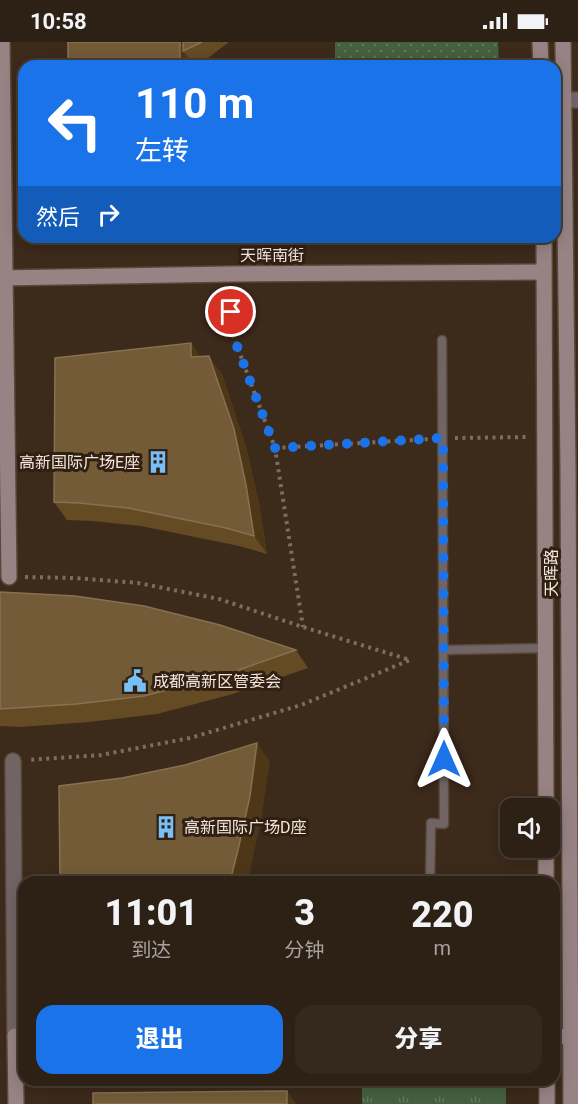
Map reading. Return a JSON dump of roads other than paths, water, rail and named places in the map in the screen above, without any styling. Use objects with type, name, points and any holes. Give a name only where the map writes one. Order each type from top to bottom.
[{"type":"street","points":[[2,42],[2,278],[9,577]]},
{"type":"street","points":[[540,42],[541,60]]},
{"type":"street","name":"天晖路","points":[[563,42],[573,469],[571,1104]]},
{"type":"street","name":"天晖路","points":[[544,243],[546,798]]},
{"type":"street","name":"天晖南街","points":[[2,278],[544,272]]},
{"type":"street","points":[[545,469],[573,469]]},
{"type":"street","points":[[13,761],[15,1104]]},
{"type":"street","points":[[546,858],[546,876]]},
{"type":"street","points":[[560,1037],[570,1036]]},
{"type":"street","points":[[547,1086],[547,1104]]},
{"type":"lane","points":[[430,876],[431,823],[444,824],[442,340]]},
{"type":"lane","points":[[444,650],[546,648]]},
{"type":"place","name":"高新国际广场E座","points":[[158,462]]},
{"type":"place","name":"成都高新区管委会","points":[[135,681]]},
{"type":"place","name":"高新国际广场D座","points":[[166,827]]}]
